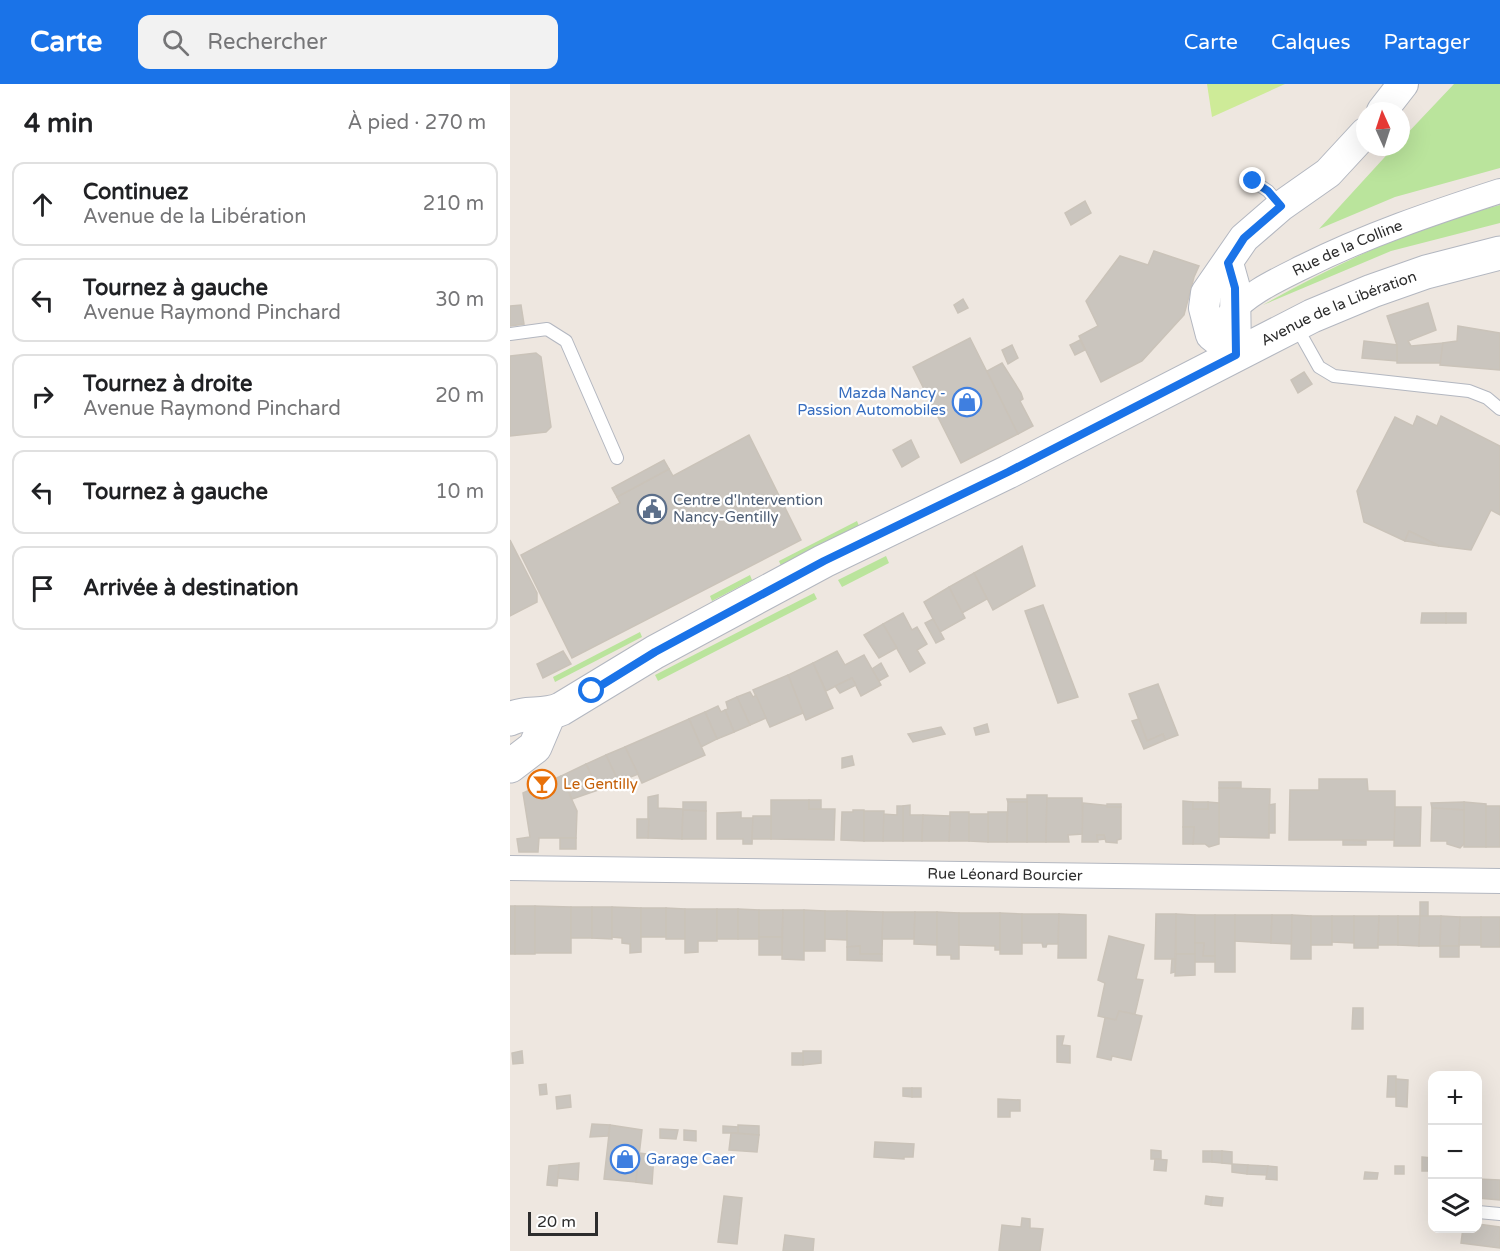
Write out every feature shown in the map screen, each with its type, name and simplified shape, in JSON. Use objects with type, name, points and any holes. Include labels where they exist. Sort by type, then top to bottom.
[{"type":"main road","name":"Avenue de la Libération","points":[[510,719],[515,716],[549,714],[655,652],[824,561],[1008,472],[1295,324],[1372,291],[1426,272],[1500,253]]},
{"type":"main road","points":[[510,766],[535,747],[549,714]]},
{"type":"street","points":[[1389,102],[1403,84]]},
{"type":"street","points":[[1236,355],[1211,335],[1204,308],[1206,292],[1244,238],[1281,206],[1328,173],[1356,143]]},
{"type":"street","name":"Rue de la Colline","points":[[1211,335],[1236,308],[1259,289],[1367,237],[1422,215],[1500,191]]},
{"type":"street","points":[[1228,263],[1235,288],[1236,355]]},
{"type":"street","name":"Rue Léonard Bourcier","points":[[510,868],[1500,881]]},
{"type":"lane","points":[[1253,181],[1268,191],[1281,206]]},
{"type":"lane","points":[[1295,324],[1319,367],[1334,376],[1469,391],[1487,398],[1500,409]]},
{"type":"lane","points":[[510,334],[547,329],[566,341],[617,458]]},
{"type":"lane","points":[[1482,1212],[1500,1214]]},
{"type":"green space","points":[[1207,84],[1285,84],[1212,117]]},
{"type":"green space","points":[[1454,84],[1500,84],[1500,168],[1395,197],[1319,229],[1386,156],[1410,156],[1410,130]]},
{"type":"green space","points":[[1500,205],[1500,223],[1391,251],[1263,305],[1320,274],[1378,247],[1438,224]]},
{"type":"green space","points":[[857,521],[859,526],[781,566],[779,561]]},
{"type":"green space","points":[[886,556],[889,563],[842,587],[838,580]]},
{"type":"green space","points":[[750,575],[752,580],[712,601],[710,596]]},
{"type":"green space","points":[[814,593],[817,599],[658,681],[655,675]]},
{"type":"green space","points":[[640,632],[642,637],[555,682],[553,677]]},
{"type":"building","points":[[1085,201],[1091,213],[1071,225],[1065,213]]},
{"type":"building","points":[[1154,251],[1199,266],[1184,315],[1142,361],[1101,382],[1079,336],[1098,326],[1086,301],[1120,256],[1148,265]]},
{"type":"building","points":[[963,299],[968,308],[958,313],[954,305]]},
{"type":"building","points":[[1428,303],[1436,330],[1408,341],[1411,346],[1443,343],[1441,363],[1397,363],[1397,345],[1387,316]]},
{"type":"building","points":[[521,305],[524,324],[510,326],[510,306]]},
{"type":"building","points":[[1458,326],[1500,333],[1500,370],[1440,365],[1443,343],[1457,341]]},
{"type":"building","name":"Mazda Nancy - Passion Automobiles","points":[[970,338],[1018,434],[961,463],[913,367]]},
{"type":"building","points":[[1080,340],[1085,350],[1075,355],[1070,345]]},
{"type":"building","points":[[1364,341],[1397,345],[1397,361],[1362,358]]},
{"type":"building","points":[[1012,345],[1018,358],[1008,364],[1002,350]]},
{"type":"building","points":[[536,353],[541,357],[551,427],[546,432],[510,436],[510,356]]},
{"type":"building","points":[[1002,363],[1021,393],[1023,399],[1020,401],[1033,426],[1018,434],[987,371]]},
{"type":"building","points":[[1304,372],[1312,384],[1298,393],[1291,380]]},
{"type":"building","points":[[1417,416],[1437,426],[1441,416],[1500,446],[1500,515],[1491,510],[1471,550],[1439,546],[1409,531],[1405,541],[1364,522],[1357,491],[1395,417],[1413,426]]},
{"type":"building","points":[[749,435],[801,540],[572,658],[521,555],[620,503],[617,497],[669,469],[673,476]]},
{"type":"building","points":[[911,440],[919,457],[902,467],[893,450]]},
{"type":"building","points":[[664,460],[669,469],[617,497],[612,488]]},
{"type":"building","points":[[1409,531],[1439,546],[1405,541]]},
{"type":"building","points":[[510,540],[537,593],[537,602],[510,616]]},
{"type":"building","points":[[1022,546],[1035,586],[993,610],[974,573]]},
{"type":"building","points":[[974,573],[987,599],[962,613],[949,587]]},
{"type":"building","points":[[949,587],[965,618],[940,632],[924,602]]},
{"type":"building","points":[[1043,605],[1078,697],[1058,703],[1025,611]]},
{"type":"building","points":[[903,613],[912,630],[917,627],[927,644],[917,650],[925,663],[910,672],[883,624]]},
{"type":"building","points":[[1422,613],[1446,613],[1446,623],[1421,623]]},
{"type":"building","points":[[1446,613],[1466,613],[1466,623],[1446,623]]},
{"type":"building","points":[[933,619],[944,639],[936,643],[925,623]]},
{"type":"building","points":[[883,624],[897,648],[879,658],[864,635]]},
{"type":"building","points":[[563,651],[571,664],[543,678],[537,664]]},
{"type":"building","points":[[837,651],[845,665],[864,655],[881,685],[861,696],[852,678],[826,691],[813,663]]},
{"type":"building","points":[[813,663],[833,708],[806,720],[788,675]]},
{"type":"building","points":[[881,663],[888,676],[879,681],[872,669]]},
{"type":"building","points":[[788,675],[803,713],[770,727],[753,690]]},
{"type":"building","points":[[852,678],[856,685],[840,693],[835,686]]},
{"type":"building","points":[[1158,684],[1178,735],[1165,740],[1163,734],[1147,741],[1129,694]]},
{"type":"building","points":[[750,692],[753,697],[756,695],[766,718],[750,725],[737,697]]},
{"type":"building","points":[[737,697],[750,725],[734,732],[725,710],[728,709],[726,702]]},
{"type":"building","points":[[718,706],[721,712],[725,710],[734,732],[717,739],[705,712]]},
{"type":"building","points":[[705,712],[717,739],[701,747],[689,719]]},
{"type":"building","points":[[689,719],[705,755],[642,783],[625,747]]},
{"type":"building","points":[[1139,719],[1147,741],[1163,734],[1165,740],[1144,749],[1132,721]]},
{"type":"building","points":[[987,724],[989,732],[976,735],[974,728]]},
{"type":"building","points":[[941,727],[945,734],[913,742],[908,734]]},
{"type":"building","points":[[625,747],[638,774],[623,780],[625,786],[621,788],[606,755]]},
{"type":"building","points":[[606,755],[618,781],[598,790],[586,764]]},
{"type":"building","points":[[852,756],[854,765],[842,768],[842,758]]},
{"type":"building","points":[[586,764],[598,790],[572,799],[561,776]]},
{"type":"building","points":[[561,776],[577,811],[576,838],[539,838],[538,852],[519,852],[517,839],[530,837],[523,793]]},
{"type":"building","points":[[1319,779],[1367,779],[1368,791],[1395,791],[1395,840],[1289,840],[1290,790],[1319,790]]},
{"type":"building","points":[[1219,782],[1241,782],[1241,788],[1219,788]]},
{"type":"building","points":[[1219,788],[1270,789],[1269,838],[1219,837]]},
{"type":"building","points":[[658,795],[658,808],[683,809],[682,839],[648,838],[648,797]]},
{"type":"building","points":[[1027,795],[1047,795],[1046,842],[1027,842]]},
{"type":"building","points":[[1047,798],[1082,798],[1083,834],[1068,835],[1069,842],[1046,842]]},
{"type":"building","points":[[1007,799],[1027,799],[1027,802],[1008,802]]},
{"type":"building","points":[[771,800],[809,800],[809,809],[835,809],[834,840],[771,839]]},
{"type":"building","points":[[809,800],[821,800],[821,809],[809,809]]},
{"type":"building","points":[[1183,801],[1193,802],[1193,809],[1208,809],[1208,802],[1219,803],[1219,844],[1209,847],[1205,844],[1193,844],[1194,827],[1183,827]]},
{"type":"building","points":[[683,802],[706,802],[706,811],[683,810]]},
{"type":"building","points":[[1008,802],[1027,802],[1027,842],[1007,842]]},
{"type":"building","points":[[1193,802],[1208,802],[1208,809],[1193,809]]},
{"type":"building","points":[[1464,802],[1486,804],[1486,847],[1464,847]]},
{"type":"building","points":[[1464,802],[1464,810],[1432,808],[1431,803]]},
{"type":"building","points":[[1083,803],[1121,807],[1121,839],[1117,840],[1117,843],[1106,842],[1104,835],[1097,835],[1098,842],[1082,842]]},
{"type":"building","points":[[1107,804],[1121,804],[1121,807],[1107,807]]},
{"type":"building","points":[[1275,804],[1275,833],[1269,833],[1269,805]]},
{"type":"building","points":[[910,805],[910,815],[923,815],[922,841],[903,841],[903,806]]},
{"type":"building","points":[[897,806],[903,806],[903,841],[883,841],[883,814],[897,815]]},
{"type":"building","points":[[1486,806],[1500,806],[1500,847],[1486,847]]},
{"type":"building","points":[[1395,807],[1421,807],[1420,846],[1394,846]]},
{"type":"building","points":[[1432,808],[1464,810],[1464,844],[1460,848],[1447,844],[1447,841],[1431,841]]},
{"type":"building","points":[[683,810],[706,811],[706,839],[682,839]]},
{"type":"building","points":[[853,810],[864,810],[864,841],[841,840],[842,812],[853,812]]},
{"type":"building","points":[[864,811],[884,811],[883,841],[864,841]]},
{"type":"building","points":[[741,812],[741,818],[753,818],[752,844],[743,844],[743,839],[717,839],[717,813]]},
{"type":"building","points":[[950,812],[969,812],[969,841],[949,841]]},
{"type":"building","points":[[988,812],[1007,812],[1007,842],[988,842]]},
{"type":"building","points":[[969,814],[988,814],[988,842],[969,841]]},
{"type":"building","points":[[923,815],[950,816],[949,841],[922,841]]},
{"type":"building","points":[[753,816],[771,816],[771,839],[752,839]]},
{"type":"building","points":[[637,819],[649,819],[648,838],[637,838]]},
{"type":"building","points":[[1183,827],[1194,827],[1193,844],[1183,844]]},
{"type":"building","points":[[1097,835],[1104,835],[1105,839],[1097,840]]},
{"type":"building","points":[[560,838],[576,838],[576,849],[560,849]]},
{"type":"building","points":[[1343,840],[1366,841],[1366,845],[1343,845]]},
{"type":"building","points":[[1420,902],[1428,902],[1428,917],[1420,916]]},
{"type":"building","points":[[510,906],[515,906],[515,954],[510,954]]},
{"type":"building","points":[[515,906],[535,906],[535,954],[515,954]]},
{"type":"building","points":[[535,906],[571,907],[571,953],[535,953]]},
{"type":"building","points":[[571,907],[592,907],[592,938],[571,938]]},
{"type":"building","points":[[592,907],[612,907],[612,939],[592,938]]},
{"type":"building","points":[[612,907],[641,908],[641,952],[630,953],[630,944],[622,943],[622,938],[612,937]]},
{"type":"building","points":[[641,908],[666,908],[666,937],[641,937]]},
{"type":"building","points":[[666,908],[685,909],[685,939],[666,939]]},
{"type":"building","points":[[685,909],[717,909],[717,941],[698,941],[698,952],[685,953]]},
{"type":"building","points":[[717,909],[738,909],[738,939],[717,939]]},
{"type":"building","points":[[738,909],[759,910],[759,939],[738,939]]},
{"type":"building","points":[[759,910],[783,910],[782,937],[759,937]]},
{"type":"building","points":[[783,910],[804,910],[804,960],[782,959]]},
{"type":"building","points":[[804,910],[825,911],[825,951],[804,951]]},
{"type":"building","points":[[825,911],[847,911],[847,940],[825,939]]},
{"type":"building","points":[[847,911],[883,912],[882,954],[860,954],[860,946],[847,947]]},
{"type":"building","points":[[883,912],[915,912],[914,939],[882,939]]},
{"type":"building","points":[[915,912],[937,912],[937,945],[914,944]]},
{"type":"building","points":[[937,912],[959,913],[959,959],[951,959],[951,955],[937,955]]},
{"type":"building","points":[[959,913],[1000,913],[1000,950],[995,950],[995,946],[959,945]]},
{"type":"building","points":[[1000,913],[1022,914],[1022,954],[1000,954]]},
{"type":"building","points":[[1022,914],[1059,914],[1058,944],[1047,944],[1043,947],[1042,943],[1022,943]]},
{"type":"building","points":[[1059,914],[1086,915],[1086,958],[1058,958]]},
{"type":"building","points":[[1156,914],[1176,914],[1175,959],[1155,959]]},
{"type":"building","points":[[1176,914],[1195,915],[1195,954],[1176,954]]},
{"type":"building","points":[[1195,915],[1215,915],[1215,956],[1203,956],[1204,943],[1195,943]]},
{"type":"building","points":[[1215,915],[1235,915],[1235,972],[1215,972]]},
{"type":"building","points":[[1235,915],[1272,915],[1271,943],[1235,941]]},
{"type":"building","points":[[1272,915],[1292,915],[1292,944],[1271,943]]},
{"type":"building","points":[[1292,915],[1311,916],[1311,959],[1291,959]]},
{"type":"building","points":[[1311,916],[1332,916],[1332,945],[1311,945]]},
{"type":"building","points":[[1332,916],[1354,916],[1354,943],[1332,942]]},
{"type":"building","points":[[1354,916],[1379,916],[1378,948],[1354,948]]},
{"type":"building","points":[[1379,916],[1398,916],[1398,945],[1378,945]]},
{"type":"building","points":[[1398,916],[1420,916],[1419,946],[1398,945]]},
{"type":"building","points":[[1420,916],[1441,916],[1440,946],[1419,946]]},
{"type":"building","points":[[1441,916],[1460,917],[1459,946],[1440,946]]},
{"type":"building","points":[[1460,917],[1481,917],[1481,945],[1459,945]]},
{"type":"building","points":[[1481,917],[1500,917],[1500,947],[1481,947]]},
{"type":"building","points":[[1109,936],[1144,945],[1136,979],[1143,980],[1135,1014],[1119,1011],[1116,1020],[1098,1016],[1105,983],[1098,980]]},
{"type":"building","points":[[759,937],[782,937],[782,955],[759,955]]},
{"type":"building","points":[[1195,943],[1204,943],[1203,956],[1215,956],[1215,962],[1195,962]]},
{"type":"building","points":[[860,946],[860,954],[882,954],[882,961],[847,960],[847,947]]},
{"type":"building","points":[[1440,946],[1459,946],[1459,957],[1440,957]]},
{"type":"building","points":[[1176,954],[1195,954],[1195,975],[1175,976]]},
{"type":"building","points":[[1172,959],[1175,959],[1175,972],[1171,973]]},
{"type":"building","points":[[1353,1008],[1363,1008],[1363,1029],[1352,1029]]},
{"type":"building","points":[[1119,1011],[1142,1016],[1131,1060],[1112,1056],[1111,1060],[1097,1057],[1105,1018],[1116,1020]]},
{"type":"building","points":[[1057,1036],[1064,1036],[1062,1045],[1070,1046],[1070,1063],[1057,1062]]},
{"type":"building","points":[[522,1051],[523,1063],[513,1064],[512,1053]]},
{"type":"building","points":[[803,1051],[821,1051],[821,1063],[803,1065]]},
{"type":"building","points":[[792,1053],[803,1053],[803,1065],[792,1065]]},
{"type":"building","points":[[1388,1076],[1396,1076],[1396,1097],[1387,1097]]},
{"type":"building","points":[[1396,1079],[1408,1080],[1407,1107],[1396,1106]]},
{"type":"building","points":[[546,1084],[547,1094],[540,1095],[539,1085]]},
{"type":"building","points":[[903,1088],[912,1088],[912,1097],[903,1096]]},
{"type":"building","points":[[912,1088],[921,1088],[921,1097],[912,1097]]},
{"type":"building","points":[[570,1095],[571,1107],[557,1109],[556,1097]]},
{"type":"building","points":[[998,1099],[1020,1100],[1020,1111],[1010,1111],[1010,1117],[998,1117]]},
{"type":"building","points":[[592,1124],[610,1125],[608,1136],[590,1137]]},
{"type":"building","points":[[610,1125],[642,1130],[636,1182],[604,1179]]},
{"type":"building","points":[[738,1125],[759,1126],[759,1135],[738,1133]]},
{"type":"building","points":[[723,1126],[738,1127],[738,1133],[723,1133]]},
{"type":"building","points":[[660,1129],[678,1130],[676,1139],[660,1138]]},
{"type":"building","points":[[684,1130],[696,1131],[696,1141],[684,1140]]},
{"type":"building","points":[[731,1133],[759,1135],[757,1152],[729,1150]]},
{"type":"building","points":[[875,1142],[914,1144],[913,1157],[904,1157],[904,1159],[874,1157]]},
{"type":"building","points":[[1151,1150],[1161,1151],[1161,1159],[1151,1159]]},
{"type":"building","points":[[1203,1151],[1212,1151],[1212,1162],[1203,1162]]},
{"type":"building","points":[[1212,1151],[1222,1151],[1222,1163],[1212,1162]]},
{"type":"building","points":[[1222,1151],[1232,1152],[1232,1164],[1222,1163]]},
{"type":"building","points":[[639,1153],[654,1155],[652,1184],[636,1182]]},
{"type":"building","points":[[1422,1157],[1428,1158],[1428,1171],[1422,1171]]},
{"type":"building","points":[[1155,1159],[1167,1160],[1166,1171],[1154,1170]]},
{"type":"building","points":[[579,1163],[578,1180],[558,1178],[559,1165]]},
{"type":"building","points":[[1232,1164],[1248,1165],[1247,1174],[1232,1172]]},
{"type":"building","points":[[559,1165],[557,1186],[547,1185],[549,1166]]},
{"type":"building","points":[[1248,1165],[1268,1166],[1267,1175],[1247,1174]]},
{"type":"building","points":[[1268,1166],[1277,1167],[1277,1180],[1266,1179]]},
{"type":"building","points":[[1395,1166],[1404,1166],[1404,1174],[1395,1174]]},
{"type":"building","points":[[1365,1172],[1378,1173],[1377,1179],[1364,1179]]},
{"type":"building","points":[[1482,1179],[1500,1180],[1500,1200],[1482,1198]]},
{"type":"building","points":[[724,1196],[742,1198],[737,1244],[718,1242]]},
{"type":"building","points":[[1206,1196],[1212,1197],[1211,1205],[1205,1204]]},
{"type":"building","points":[[1212,1197],[1223,1198],[1222,1206],[1211,1205]]},
{"type":"building","points":[[1022,1218],[1030,1219],[1030,1228],[1043,1229],[1040,1251],[999,1251],[1002,1225],[1021,1227]]},
{"type":"building","points":[[1482,1225],[1500,1227],[1500,1248],[1461,1243],[1462,1233],[1482,1233]]},
{"type":"building","points":[[785,1235],[814,1239],[813,1251],[783,1251]]},
{"type":"place","name":"Mazda Nancy - Passion Automobiles","points":[[967,402]]},
{"type":"place","name":"Centre d'Intervention Nancy-Gentilly","points":[[652,509]]},
{"type":"place","name":"Le Gentilly","points":[[542,784]]},
{"type":"place","name":"Garage Caer","points":[[625,1159]]},
{"type":"route","points":[[592,691],[655,652],[824,561],[1008,472],[1236,355],[1235,288],[1228,263],[1244,238],[1281,206],[1268,191],[1253,181]]}]
